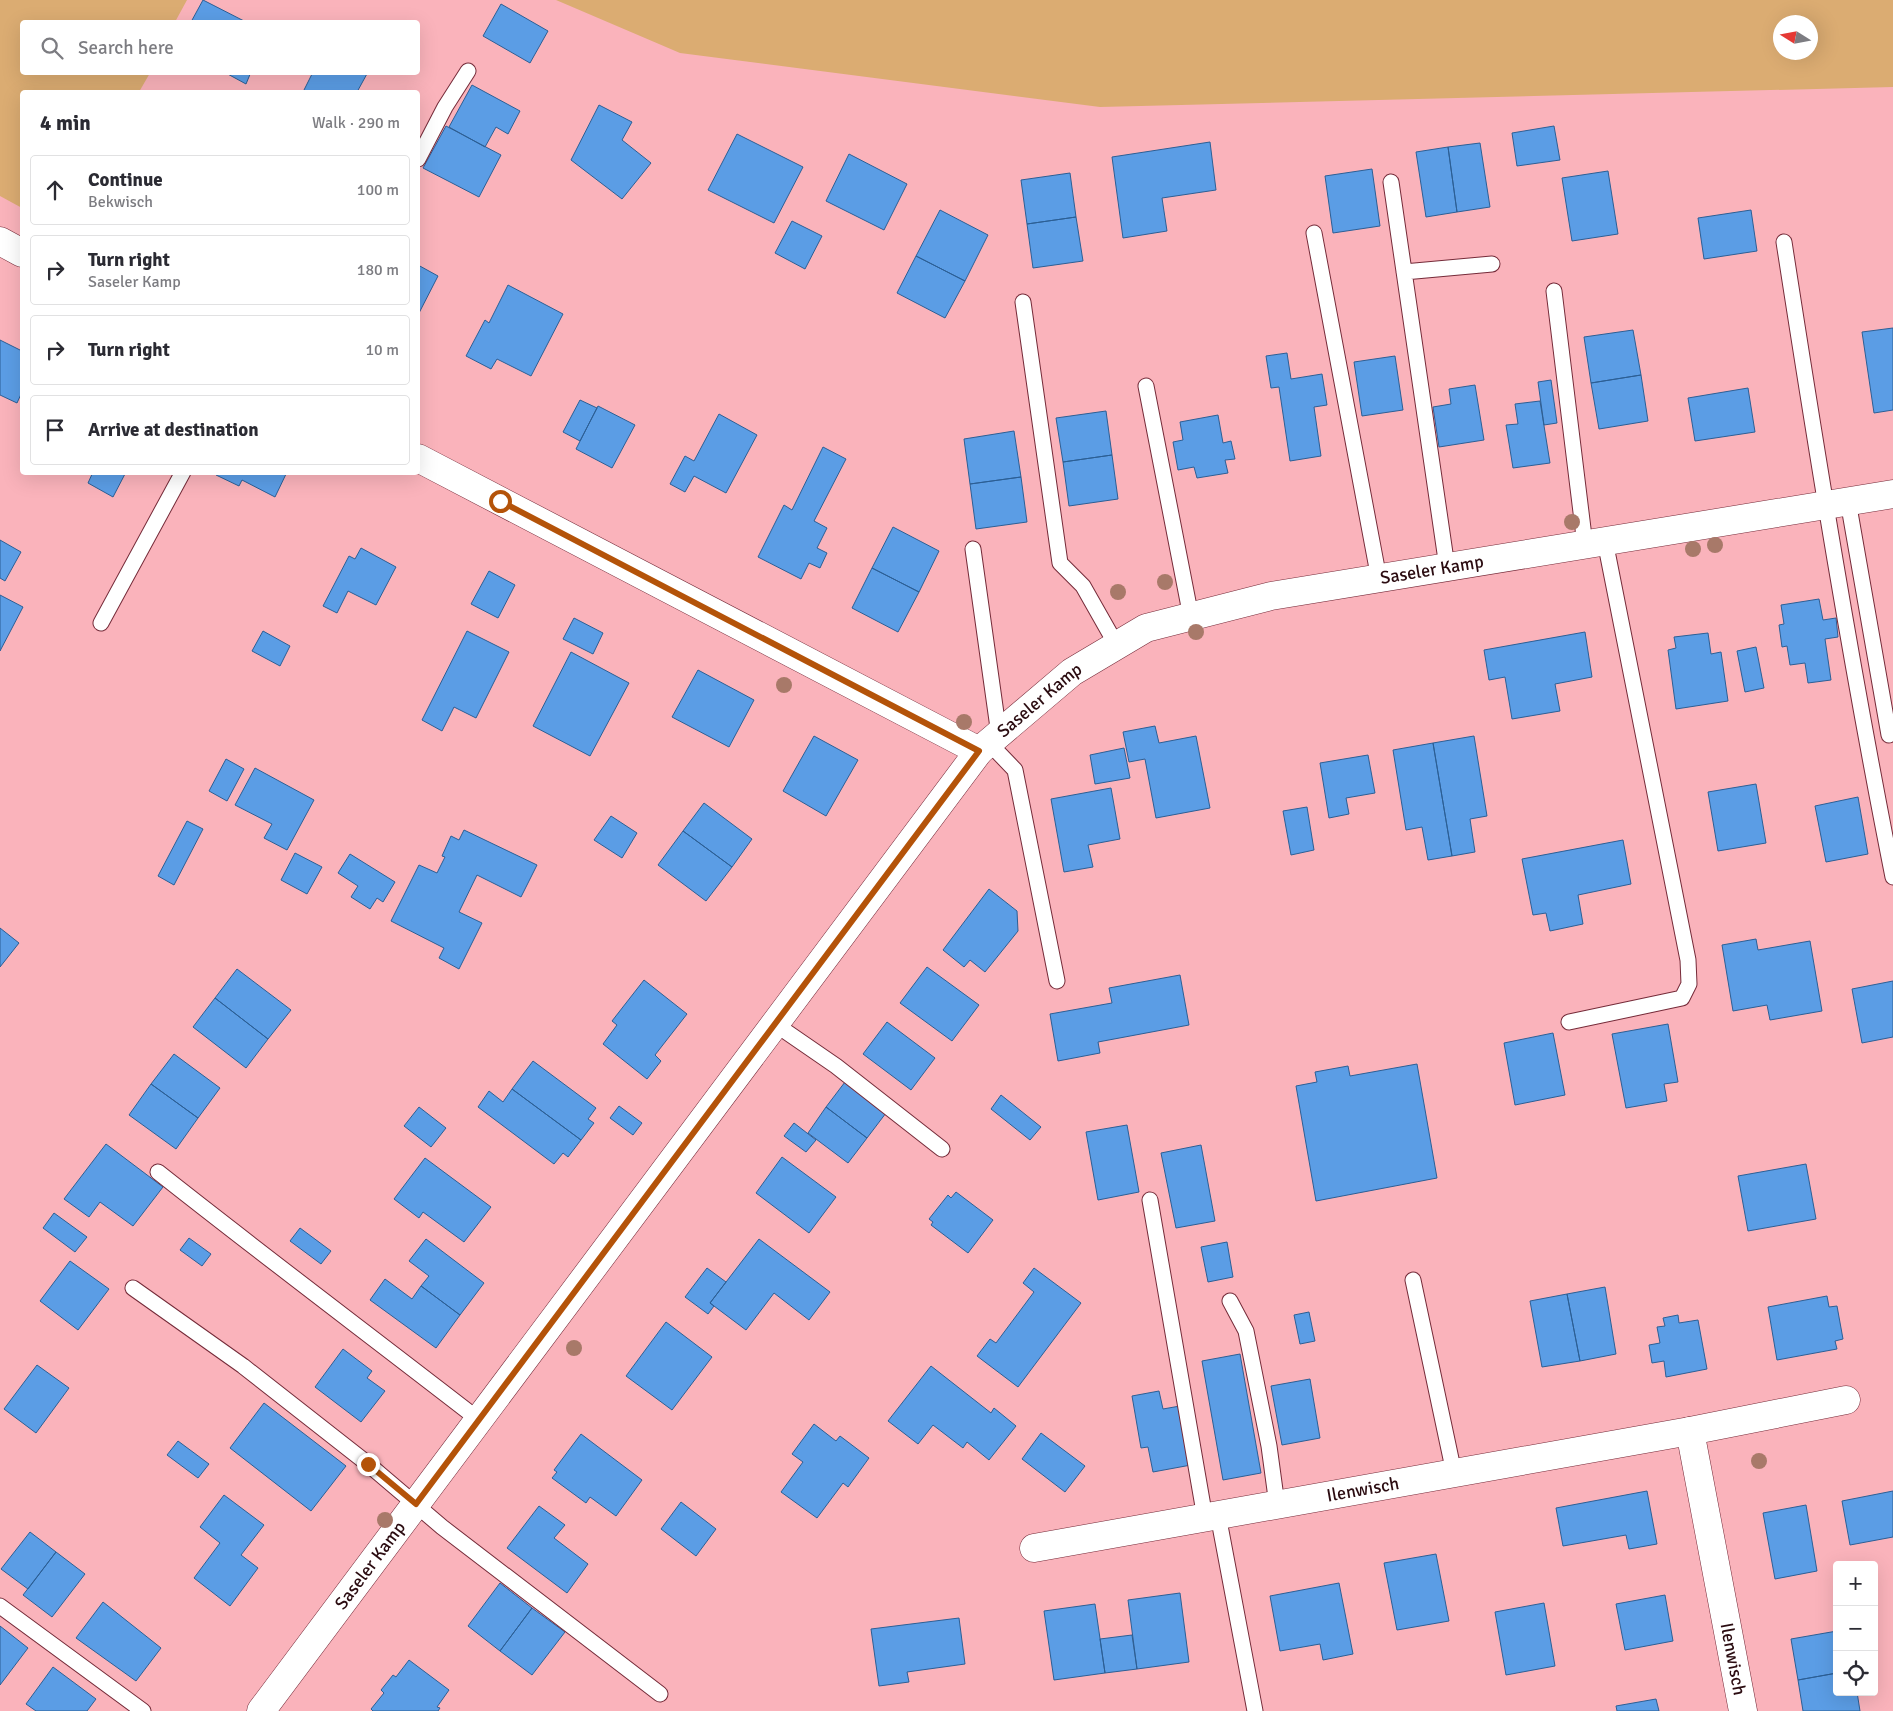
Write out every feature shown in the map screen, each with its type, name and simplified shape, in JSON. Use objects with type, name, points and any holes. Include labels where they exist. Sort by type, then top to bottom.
[{"type":"street","points":[[0,241],[20,252]]},
{"type":"street","points":[[420,459],[989,743]]},
{"type":"street","name":"Saseler Kamp","points":[[261,1711],[775,1024],[989,743],[1072,672],[1146,628],[1271,596],[1893,494]]},
{"type":"street","name":"Ilenwisch","points":[[1034,1548],[1690,1431],[1846,1400]]},
{"type":"street","name":"Ilenwisch","points":[[1690,1431],[1743,1711]]},
{"type":"lane","points":[[420,156],[445,107],[468,71]]},
{"type":"lane","points":[[1391,182],[1447,567]]},
{"type":"lane","points":[[1314,233],[1379,578]]},
{"type":"lane","points":[[1784,242],[1836,503],[1889,735]]},
{"type":"lane","points":[[1404,272],[1492,264]]},
{"type":"lane","points":[[1554,290],[1595,543],[1688,960],[1689,984],[1682,998],[1569,1022]]},
{"type":"lane","points":[[1023,302],[1060,563],[1083,586],[1117,646]]},
{"type":"lane","points":[[1146,386],[1191,617]]},
{"type":"lane","points":[[101,623],[181,475]]},
{"type":"lane","points":[[1836,503],[1869,758],[1893,877]]},
{"type":"lane","points":[[972,549],[989,743],[1015,770],[1056,981]]},
{"type":"lane","points":[[775,1024],[836,1066],[942,1149]]},
{"type":"lane","points":[[158,1172],[282,1270],[479,1420]]},
{"type":"lane","points":[[1150,1200],[1212,1516],[1255,1711]]},
{"type":"lane","points":[[1413,1280],[1454,1473]]},
{"type":"lane","points":[[133,1288],[243,1366],[416,1504],[442,1527],[660,1694]]},
{"type":"lane","points":[[1230,1301],[1246,1330],[1269,1446],[1277,1505]]},
{"type":"lane","points":[[0,1606],[143,1711]]},
{"type":"shaded area","points":[[0,0],[187,0],[176,20],[20,20],[20,75],[149,75],[140,90],[20,90],[20,207],[0,196]]},
{"type":"shaded area","points":[[556,0],[1893,0],[1893,87],[1100,107],[680,53]]},
{"type":"building","points":[[203,0],[242,20],[192,20]]},
{"type":"building","points":[[501,4],[548,31],[530,63],[483,36]]},
{"type":"building","points":[[230,75],[250,75],[246,84]]},
{"type":"building","points":[[312,75],[366,75],[358,90],[304,90]]},
{"type":"building","points":[[472,85],[520,111],[508,134],[496,127],[485,147],[449,127]]},
{"type":"building","points":[[599,105],[632,122],[622,140],[651,163],[622,199],[571,160]]},
{"type":"building","points":[[446,126],[501,155],[479,197],[423,168]]},
{"type":"building","points":[[1554,126],[1560,160],[1517,166],[1512,133]]},
{"type":"building","points":[[737,134],[803,167],[774,223],[708,190]]},
{"type":"building","points":[[1210,142],[1216,190],[1162,198],[1167,231],[1123,238],[1112,157]]},
{"type":"building","points":[[1480,143],[1490,207],[1457,212],[1448,147]]},
{"type":"building","points":[[1448,147],[1457,212],[1426,217],[1416,152]]},
{"type":"building","points":[[849,154],[907,184],[884,230],[826,201]]},
{"type":"building","points":[[1372,169],[1380,226],[1333,233],[1325,176]]},
{"type":"building","points":[[1608,171],[1618,234],[1572,241],[1562,178]]},
{"type":"building","points":[[1070,173],[1076,217],[1027,224],[1021,180]]},
{"type":"building","points":[[940,210],[988,235],[965,281],[916,256]]},
{"type":"building","points":[[1751,210],[1757,251],[1704,259],[1698,218]]},
{"type":"building","points":[[1076,217],[1083,261],[1033,268],[1027,224]]},
{"type":"building","points":[[792,221],[822,236],[805,269],[775,253]]},
{"type":"building","points":[[916,256],[965,281],[945,318],[897,293]]},
{"type":"building","points":[[420,266],[438,276],[420,311]]},
{"type":"building","points":[[508,285],[563,314],[531,376],[497,359],[491,369],[466,356],[485,320],[489,323]]},
{"type":"building","points":[[1893,328],[1893,410],[1874,413],[1862,332]]},
{"type":"building","points":[[1633,330],[1641,375],[1591,383],[1584,337]]},
{"type":"building","points":[[0,340],[20,350],[20,396],[17,403],[0,395]]},
{"type":"building","points":[[1287,353],[1291,379],[1322,374],[1327,405],[1314,407],[1321,456],[1290,461],[1279,387],[1271,388],[1266,356]]},
{"type":"building","points":[[1395,356],[1403,410],[1362,416],[1354,362]]},
{"type":"building","points":[[1641,375],[1648,421],[1599,429],[1591,383]]},
{"type":"building","points":[[1551,380],[1557,423],[1544,425],[1538,382]]},
{"type":"building","points":[[1475,385],[1484,440],[1439,447],[1433,407],[1451,404],[1449,389]]},
{"type":"building","points":[[1748,388],[1755,432],[1695,441],[1688,398]]},
{"type":"building","points":[[580,400],[597,408],[580,441],[563,432]]},
{"type":"building","points":[[1540,401],[1550,463],[1513,468],[1506,425],[1518,424],[1515,404]]},
{"type":"building","points":[[598,406],[635,425],[612,468],[576,449]]},
{"type":"building","points":[[1106,411],[1112,455],[1063,462],[1056,418]]},
{"type":"building","points":[[719,414],[757,435],[726,493],[694,476],[685,492],[670,484],[685,456],[694,461]]},
{"type":"building","points":[[1218,415],[1223,443],[1231,441],[1235,459],[1225,460],[1228,473],[1197,478],[1194,467],[1178,470],[1173,442],[1183,440],[1180,422]]},
{"type":"building","points":[[1014,431],[1021,477],[970,484],[964,439]]},
{"type":"building","points":[[823,447],[846,459],[814,521],[827,528],[817,548],[827,553],[820,568],[809,563],[801,579],[758,557],[784,505],[792,510]]},
{"type":"building","points":[[1112,455],[1118,499],[1069,506],[1063,462]]},
{"type":"building","points":[[92,475],[124,475],[113,497],[88,483]]},
{"type":"building","points":[[216,475],[286,475],[275,497],[242,480],[239,486]]},
{"type":"building","points":[[1021,477],[1027,522],[976,529],[970,484]]},
{"type":"building","points":[[893,527],[939,551],[919,592],[872,568]]},
{"type":"building","points":[[0,540],[21,552],[5,581],[0,578]]},
{"type":"building","points":[[361,548],[396,567],[376,605],[348,591],[337,613],[323,606],[349,556],[355,559]]},
{"type":"building","points":[[872,568],[919,592],[898,632],[852,608]]},
{"type":"building","points":[[489,571],[515,585],[498,618],[471,604]]},
{"type":"building","points":[[0,595],[23,607],[0,651]]},
{"type":"building","points":[[1819,599],[1823,620],[1836,618],[1838,637],[1825,639],[1831,680],[1808,683],[1805,663],[1790,665],[1787,646],[1782,647],[1779,625],[1784,624],[1781,605]]},
{"type":"building","points":[[574,618],[603,633],[593,654],[563,639]]},
{"type":"building","points":[[263,631],[290,646],[280,666],[252,651]]},
{"type":"building","points":[[467,631],[509,652],[476,718],[454,707],[442,731],[422,720]]},
{"type":"building","points":[[1585,632],[1592,677],[1555,684],[1560,711],[1512,719],[1505,677],[1489,680],[1484,650]]},
{"type":"building","points":[[1708,633],[1711,654],[1721,652],[1728,701],[1676,709],[1668,650],[1676,648],[1674,637]]},
{"type":"building","points":[[1756,647],[1764,688],[1745,692],[1737,651]]},
{"type":"building","points":[[571,652],[629,683],[590,756],[533,726]]},
{"type":"building","points":[[698,670],[754,700],[729,747],[672,717]]},
{"type":"building","points":[[1155,726],[1159,743],[1196,736],[1210,808],[1156,818],[1145,759],[1129,762],[1123,732]]},
{"type":"building","points":[[814,736],[858,760],[826,816],[783,791]]},
{"type":"building","points":[[1474,736],[1487,816],[1470,819],[1475,852],[1452,856],[1433,743]]},
{"type":"building","points":[[1433,743],[1452,856],[1428,860],[1422,827],[1406,830],[1393,750]]},
{"type":"building","points":[[1124,748],[1130,778],[1095,784],[1090,755]]},
{"type":"building","points":[[1368,755],[1375,793],[1346,798],[1349,814],[1329,818],[1320,763]]},
{"type":"building","points":[[226,759],[244,769],[227,801],[209,791]]},
{"type":"building","points":[[255,768],[314,800],[287,850],[264,838],[272,824],[235,805]]},
{"type":"building","points":[[1756,784],[1766,843],[1718,851],[1708,792]]},
{"type":"building","points":[[1111,788],[1120,839],[1088,845],[1093,867],[1064,872],[1051,799]]},
{"type":"building","points":[[1858,797],[1868,854],[1826,862],[1815,806]]},
{"type":"building","points":[[704,803],[752,839],[732,867],[683,831]]},
{"type":"building","points":[[1307,807],[1314,850],[1291,855],[1283,811]]},
{"type":"building","points":[[611,816],[637,833],[622,858],[594,840]]},
{"type":"building","points":[[187,821],[203,829],[174,885],[158,876]]},
{"type":"building","points":[[464,830],[537,865],[521,897],[477,875],[459,912],[482,923],[459,969],[439,958],[444,948],[391,921],[419,865],[437,873],[445,857],[442,856],[451,836],[459,840]]},
{"type":"building","points":[[683,831],[732,867],[706,901],[658,865]]},
{"type":"building","points":[[1623,840],[1631,884],[1578,895],[1583,924],[1550,931],[1546,913],[1533,915],[1522,859]]},
{"type":"building","points":[[295,853],[322,867],[307,894],[281,880]]},
{"type":"building","points":[[350,854],[395,882],[383,902],[377,898],[370,909],[351,897],[358,886],[338,873]]},
{"type":"building","points":[[989,889],[1017,911],[1018,931],[985,972],[970,960],[964,967],[943,950]]},
{"type":"building","points":[[0,928],[19,943],[0,967]]},
{"type":"building","points":[[1756,939],[1758,950],[1810,941],[1822,1011],[1770,1020],[1767,1005],[1733,1011],[1722,945]]},
{"type":"building","points":[[927,967],[979,1005],[952,1041],[900,1003]]},
{"type":"building","points":[[237,969],[291,1010],[268,1039],[215,998]]},
{"type":"building","points":[[1180,975],[1189,1025],[1098,1042],[1100,1053],[1058,1061],[1050,1014],[1112,1003],[1109,988]]},
{"type":"building","points":[[644,980],[687,1014],[655,1055],[661,1061],[647,1079],[603,1044],[617,1025],[612,1021]]},
{"type":"building","points":[[1893,981],[1893,1037],[1862,1043],[1852,989]]},
{"type":"building","points":[[215,998],[268,1039],[246,1068],[193,1027]]},
{"type":"building","points":[[887,1022],[935,1058],[911,1090],[863,1054]]},
{"type":"building","points":[[1668,1024],[1678,1082],[1664,1084],[1667,1101],[1626,1108],[1612,1034]]},
{"type":"building","points":[[1553,1033],[1565,1095],[1515,1105],[1504,1043]]},
{"type":"building","points":[[174,1054],[220,1088],[198,1118],[151,1084]]},
{"type":"building","points":[[533,1061],[596,1108],[588,1119],[594,1123],[581,1140],[512,1089]]},
{"type":"building","points":[[1417,1064],[1437,1178],[1316,1201],[1296,1086],[1317,1082],[1315,1072],[1348,1066],[1350,1076]]},
{"type":"building","points":[[845,1082],[886,1113],[867,1138],[826,1107]]},
{"type":"building","points":[[151,1084],[198,1118],[176,1149],[129,1115]]},
{"type":"building","points":[[512,1089],[581,1140],[568,1157],[563,1153],[554,1164],[478,1107],[489,1091],[503,1102]]},
{"type":"building","points":[[1001,1095],[1041,1127],[1030,1140],[991,1109]]},
{"type":"building","points":[[619,1106],[642,1123],[633,1135],[610,1118]]},
{"type":"building","points":[[419,1107],[446,1128],[431,1147],[404,1126]]},
{"type":"building","points":[[826,1107],[867,1138],[848,1163],[808,1133]]},
{"type":"building","points":[[794,1123],[816,1140],[806,1152],[784,1136]]},
{"type":"building","points":[[1127,1125],[1139,1192],[1098,1200],[1086,1132]]},
{"type":"building","points":[[106,1144],[163,1187],[133,1226],[100,1202],[89,1217],[64,1199]]},
{"type":"building","points":[[1201,1145],[1215,1221],[1176,1228],[1161,1153]]},
{"type":"building","points":[[782,1157],[836,1197],[809,1233],[756,1193]]},
{"type":"building","points":[[425,1158],[491,1207],[464,1242],[423,1212],[419,1218],[394,1199]]},
{"type":"building","points":[[1806,1164],[1816,1219],[1748,1231],[1738,1176]]},
{"type":"building","points":[[956,1192],[993,1220],[968,1253],[931,1225],[933,1222],[929,1219],[948,1195],[951,1198]]},
{"type":"building","points":[[54,1213],[87,1237],[75,1252],[43,1228]]},
{"type":"building","points":[[300,1228],[331,1251],[321,1264],[290,1241]]},
{"type":"building","points":[[189,1238],[211,1254],[202,1266],[180,1250]]},
{"type":"building","points":[[426,1239],[484,1283],[460,1315],[421,1286],[429,1276],[409,1261]]},
{"type":"building","points":[[759,1239],[830,1292],[809,1320],[774,1293],[746,1330],[710,1303]]},
{"type":"building","points":[[1227,1242],[1233,1277],[1208,1282],[1201,1247]]},
{"type":"building","points":[[70,1261],[109,1289],[78,1330],[40,1301]]},
{"type":"building","points":[[707,1268],[726,1282],[710,1303],[714,1306],[708,1314],[685,1297]]},
{"type":"building","points":[[1034,1268],[1081,1303],[1018,1387],[977,1356],[990,1339],[996,1343],[1034,1292],[1023,1283]]},
{"type":"building","points":[[385,1279],[412,1299],[421,1286],[460,1315],[436,1348],[370,1300]]},
{"type":"building","points":[[1605,1287],[1616,1354],[1580,1361],[1567,1294]]},
{"type":"building","points":[[1567,1294],[1580,1361],[1542,1367],[1530,1301]]},
{"type":"building","points":[[1827,1296],[1829,1307],[1837,1306],[1843,1339],[1835,1341],[1837,1349],[1777,1360],[1768,1307]]},
{"type":"building","points":[[1309,1312],[1315,1341],[1300,1344],[1294,1315]]},
{"type":"building","points":[[1678,1315],[1679,1323],[1698,1320],[1707,1369],[1666,1377],[1664,1361],[1652,1363],[1649,1345],[1660,1343],[1657,1327],[1665,1326],[1663,1318]]},
{"type":"building","points":[[666,1322],[712,1357],[672,1410],[626,1376]]},
{"type":"building","points":[[343,1349],[372,1371],[367,1378],[385,1391],[361,1422],[315,1387]]},
{"type":"building","points":[[1240,1354],[1261,1473],[1223,1480],[1202,1361]]},
{"type":"building","points":[[37,1365],[69,1388],[36,1433],[4,1409]]},
{"type":"building","points":[[931,1366],[991,1413],[994,1408],[1016,1426],[989,1460],[967,1442],[963,1448],[933,1425],[918,1444],[888,1421]]},
{"type":"building","points":[[1310,1379],[1320,1438],[1282,1445],[1271,1386]]},
{"type":"building","points":[[1159,1391],[1163,1409],[1180,1406],[1191,1465],[1153,1472],[1148,1447],[1141,1448],[1132,1396]]},
{"type":"building","points":[[264,1403],[346,1466],[311,1511],[230,1448]]},
{"type":"building","points":[[814,1424],[836,1441],[840,1436],[869,1458],[848,1487],[843,1483],[817,1518],[781,1492],[803,1462],[792,1454]]},
{"type":"building","points":[[1041,1433],[1085,1466],[1065,1492],[1022,1459]]},
{"type":"building","points":[[581,1434],[642,1480],[616,1516],[590,1497],[586,1503],[552,1478],[557,1472],[554,1470]]},
{"type":"building","points":[[178,1441],[209,1464],[198,1478],[167,1455]]},
{"type":"building","points":[[1647,1491],[1657,1544],[1629,1549],[1626,1535],[1563,1546],[1556,1508]]},
{"type":"building","points":[[1893,1491],[1893,1537],[1850,1545],[1842,1501]]},
{"type":"building","points":[[224,1495],[264,1525],[241,1555],[258,1568],[230,1606],[194,1578],[220,1543],[200,1527]]},
{"type":"building","points":[[681,1502],[716,1529],[696,1556],[661,1529]]},
{"type":"building","points":[[1806,1505],[1817,1571],[1775,1579],[1763,1513]]},
{"type":"building","points":[[539,1506],[565,1525],[554,1538],[588,1564],[567,1593],[507,1548]]},
{"type":"building","points":[[30,1532],[56,1552],[28,1589],[1,1569]]},
{"type":"building","points":[[56,1552],[85,1574],[52,1617],[23,1595]]},
{"type":"building","points":[[1436,1554],[1449,1621],[1397,1630],[1384,1563]]},
{"type":"building","points":[[500,1583],[532,1608],[500,1651],[468,1626]]},
{"type":"building","points":[[1339,1583],[1353,1654],[1323,1660],[1320,1644],[1280,1651],[1270,1596]]},
{"type":"building","points":[[1180,1593],[1189,1662],[1137,1669],[1128,1600]]},
{"type":"building","points":[[1665,1595],[1673,1641],[1625,1650],[1616,1604]]},
{"type":"building","points":[[103,1602],[161,1648],[136,1681],[76,1638]]},
{"type":"building","points":[[1544,1603],[1555,1666],[1506,1675],[1495,1612]]},
{"type":"building","points":[[1095,1604],[1105,1673],[1054,1680],[1044,1611]]},
{"type":"building","points":[[532,1608],[565,1632],[532,1675],[500,1651]]},
{"type":"building","points":[[959,1618],[965,1664],[907,1672],[909,1682],[879,1686],[871,1629]]},
{"type":"building","points":[[0,1626],[28,1648],[0,1685]]},
{"type":"building","points":[[1833,1632],[1833,1674],[1798,1680],[1791,1639]]},
{"type":"building","points":[[1132,1635],[1137,1669],[1105,1673],[1100,1639]]},
{"type":"building","points":[[409,1660],[449,1690],[437,1707],[440,1708],[438,1711],[373,1711],[371,1709],[384,1693],[381,1690],[393,1675],[396,1677]]},
{"type":"building","points":[[53,1667],[96,1699],[87,1711],[36,1711],[26,1704]]},
{"type":"building","points":[[1833,1674],[1833,1696],[1858,1696],[1860,1711],[1803,1711],[1798,1680]]},
{"type":"building","points":[[1656,1699],[1659,1711],[1617,1711],[1616,1706]]},
{"type":"route","points":[[368,1464],[416,1504],[979,751],[500,501]]}]
